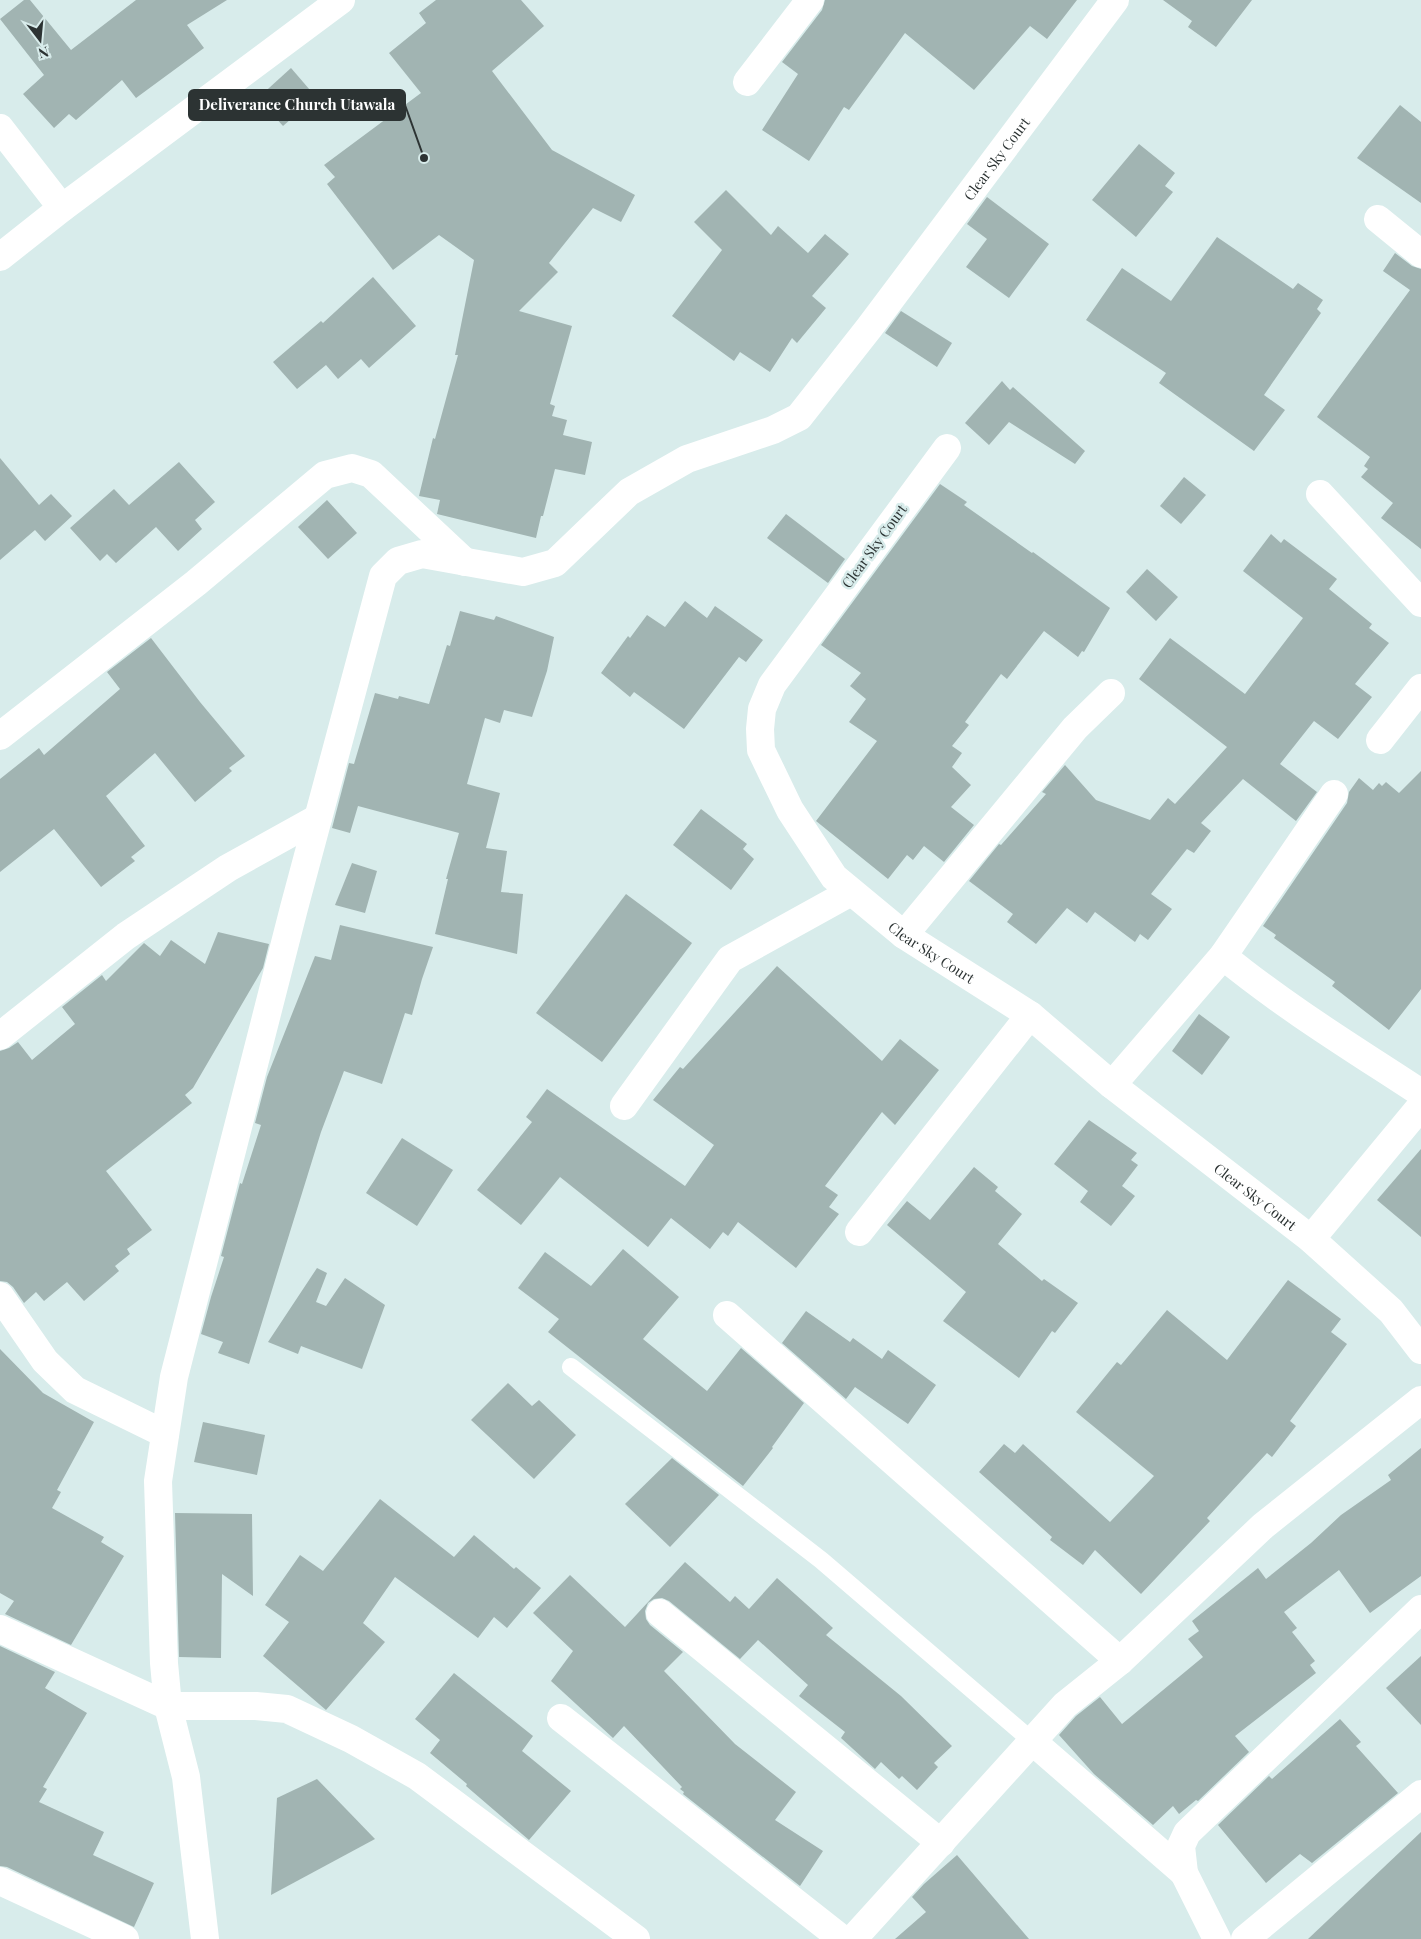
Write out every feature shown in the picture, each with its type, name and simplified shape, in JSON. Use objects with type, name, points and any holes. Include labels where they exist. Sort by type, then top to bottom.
[{"type":"street","points":[[0,257],[62,208],[341,0]]},
{"type":"street","points":[[747,82],[810,0]]},
{"type":"street","name":"Clear Sky Court","points":[[318,818],[382,576],[398,561],[422,554],[523,572],[555,563],[629,492],[687,459],[773,430],[799,417],[869,328],[1115,0]]},
{"type":"street","points":[[0,128],[62,208]]},
{"type":"street","points":[[1378,219],[1421,254]]},
{"type":"street","name":"Clear Sky Court","points":[[947,448],[772,685],[762,709],[760,729],[761,750],[786,801],[834,877],[850,892],[904,935],[1030,1015],[1112,1085],[1311,1239],[1390,1311],[1421,1350]]},
{"type":"street","points":[[0,736],[196,583],[325,475],[352,468],[371,474],[465,562]]},
{"type":"street","points":[[1320,494],[1421,603]]},
{"type":"street","points":[[1380,740],[1421,688]]},
{"type":"street","points":[[904,935],[1075,728],[1111,693]]},
{"type":"street","points":[[1112,1085],[1223,956],[1334,794]]},
{"type":"street","points":[[0,1036],[126,936],[228,868],[318,818]]},
{"type":"street","points":[[205,1939],[186,1777],[168,1706],[164,1663],[158,1481],[174,1377],[318,818]]},
{"type":"street","points":[[624,1106],[730,959],[850,892]]},
{"type":"street","points":[[1223,956],[1289,1006],[1421,1092]]},
{"type":"street","points":[[859,1232],[1030,1015]]},
{"type":"street","points":[[1311,1239],[1421,1106]]},
{"type":"street","points":[[0,1296],[44,1361],[75,1390],[165,1434]]},
{"type":"street","points":[[727,1315],[1120,1661]]},
{"type":"street","points":[[853,1939],[1065,1705],[1120,1661],[1263,1526],[1421,1400]]},
{"type":"street","points":[[1217,1939],[1184,1873],[1181,1846],[1187,1833],[1421,1609]]},
{"type":"street","points":[[660,1612],[941,1843]]},
{"type":"street","points":[[0,1629],[168,1706],[256,1706],[287,1709],[351,1739],[416,1776],[636,1939]]},
{"type":"street","points":[[561,1718],[842,1939]]},
{"type":"street","points":[[1032,1741],[1184,1873]]},
{"type":"street","points":[[1245,1939],[1421,1794]]},
{"type":"street","points":[[0,1881],[124,1939]]},
{"type":"lane","points":[[571,1367],[821,1560],[1032,1741]]},
{"type":"building","points":[[24,0],[30,0],[71,50],[136,0],[227,0],[187,25],[204,48],[136,98],[122,80],[76,120],[69,114],[54,128],[23,94],[44,75],[0,19]]},
{"type":"building","points":[[436,0],[521,0],[544,26],[492,71],[552,150],[635,195],[621,222],[593,208],[549,263],[558,272],[519,311],[572,326],[550,404],[555,406],[552,416],[567,420],[563,435],[592,442],[585,475],[555,469],[536,538],[437,514],[440,500],[419,496],[433,438],[435,439],[458,355],[455,355],[474,260],[439,235],[393,270],[327,184],[335,177],[324,165],[421,93],[389,53],[426,23],[419,13]]},
{"type":"building","points":[[825,0],[1077,0],[1047,39],[1030,26],[974,90],[905,33],[849,110],[844,107],[809,161],[762,130],[798,74],[782,62],[822,10]]},
{"type":"building","points":[[1163,0],[1252,0],[1216,47],[1188,27],[1192,21]]},
{"type":"building","points":[[291,68],[316,97],[283,126],[258,98]]},
{"type":"building","points":[[1400,105],[1421,122],[1421,203],[1357,158]]},
{"type":"building","points":[[1139,144],[1175,173],[1165,186],[1173,192],[1136,237],[1092,200]]},
{"type":"building","points":[[726,190],[771,235],[778,226],[808,253],[825,234],[849,254],[812,296],[826,308],[797,343],[792,338],[770,372],[740,352],[734,361],[672,316],[722,250],[694,222]]},
{"type":"building","points":[[987,197],[1049,244],[1009,298],[966,267],[987,239],[967,224]]},
{"type":"building","points":[[1217,237],[1293,289],[1298,283],[1323,300],[1317,309],[1321,313],[1264,395],[1285,410],[1254,451],[1159,383],[1166,373],[1086,320],[1122,268],[1171,301]]},
{"type":"building","points":[[1395,253],[1412,266],[1421,269],[1421,549],[1381,518],[1393,503],[1361,477],[1368,469],[1364,466],[1370,457],[1317,417],[1410,290],[1383,271]]},
{"type":"building","points":[[373,277],[416,326],[369,368],[361,359],[338,379],[326,365],[297,389],[273,362],[321,321],[323,323]]},
{"type":"building","points":[[901,311],[952,343],[937,367],[885,333]]},
{"type":"building","points":[[1002,381],[1010,390],[1013,387],[1085,451],[1075,464],[1009,422],[989,445],[965,423]]},
{"type":"building","points":[[0,458],[39,505],[51,494],[72,516],[45,541],[35,530],[0,560]]},
{"type":"building","points":[[179,462],[215,502],[195,520],[202,529],[178,551],[156,527],[116,563],[107,554],[100,561],[70,528],[114,489],[129,505]]},
{"type":"building","points":[[1184,477],[1206,495],[1181,524],[1160,506]]},
{"type":"building","points":[[940,484],[967,502],[964,505],[1110,608],[1084,652],[1082,651],[1078,657],[1044,631],[1007,679],[1001,674],[965,722],[969,725],[952,746],[962,753],[952,767],[971,785],[951,807],[974,825],[944,862],[924,846],[913,860],[907,855],[888,879],[816,821],[877,741],[849,722],[866,699],[850,686],[861,673],[821,645]]},
{"type":"building","points":[[327,500],[357,533],[328,559],[298,527]]},
{"type":"building","points":[[786,514],[845,559],[828,583],[767,538]]},
{"type":"building","points":[[1271,534],[1281,543],[1284,539],[1337,579],[1329,589],[1372,624],[1369,628],[1389,643],[1355,684],[1372,697],[1338,739],[1314,721],[1280,764],[1317,792],[1296,821],[1243,779],[1201,823],[1211,831],[1194,853],[1187,849],[1151,894],[1172,909],[1148,940],[1140,934],[1135,942],[1095,912],[1087,923],[1067,908],[1036,944],[1007,922],[1013,914],[969,881],[999,844],[1001,845],[1046,794],[1042,792],[1065,765],[1096,800],[1150,820],[1168,798],[1175,804],[1227,747],[1139,679],[1170,638],[1245,694],[1303,618],[1243,571]]},
{"type":"building","points":[[1147,569],[1178,597],[1156,621],[1126,592]]},
{"type":"building","points":[[685,601],[707,618],[715,606],[763,640],[746,662],[739,657],[684,729],[634,692],[630,697],[601,673],[628,636],[630,638],[647,615],[665,627]]},
{"type":"building","points":[[460,611],[494,620],[496,616],[554,637],[547,671],[532,717],[504,710],[500,723],[485,718],[467,784],[500,793],[486,848],[507,851],[501,892],[523,894],[517,954],[435,934],[448,879],[446,879],[459,833],[358,806],[350,833],[332,828],[349,763],[354,764],[375,693],[398,699],[399,696],[429,704],[447,645],[450,646]]},
{"type":"building","points":[[151,638],[200,702],[245,756],[229,768],[232,771],[195,802],[155,753],[106,796],[145,846],[131,857],[135,861],[101,887],[54,829],[0,872],[0,779],[39,748],[44,755],[120,689],[107,672]]},
{"type":"building","points":[[1421,771],[1421,989],[1389,1030],[1332,986],[1335,982],[1274,938],[1276,935],[1263,926],[1347,803],[1349,792],[1359,778],[1373,790],[1379,783],[1382,786],[1386,782],[1399,793]]},
{"type":"building","points":[[701,809],[747,844],[743,849],[754,859],[731,890],[673,845]]},
{"type":"building","points":[[352,863],[377,871],[365,913],[335,905]]},
{"type":"building","points":[[626,894],[692,943],[602,1062],[536,1013]]},
{"type":"building","points":[[340,925],[433,947],[412,1015],[405,1013],[382,1084],[344,1071],[321,1132],[249,1364],[218,1353],[223,1342],[201,1334],[224,1257],[221,1256],[240,1183],[242,1184],[261,1125],[255,1123],[267,1077],[315,956],[331,960]]},
{"type":"building","points":[[218,932],[269,944],[263,968],[193,1088],[185,1095],[192,1103],[106,1171],[152,1230],[127,1249],[130,1254],[115,1266],[119,1271],[84,1301],[67,1282],[44,1301],[36,1292],[24,1303],[13,1287],[7,1282],[0,1281],[0,1051],[18,1042],[32,1060],[75,1024],[62,1007],[102,975],[106,981],[144,943],[160,956],[171,940],[205,964]]},
{"type":"building","points":[[777,966],[882,1061],[900,1039],[939,1070],[895,1125],[882,1112],[825,1186],[838,1195],[829,1207],[839,1214],[796,1268],[738,1222],[728,1236],[723,1232],[710,1249],[671,1218],[648,1247],[560,1177],[521,1225],[477,1190],[532,1122],[526,1117],[547,1089],[685,1186],[714,1145],[653,1100],[680,1067],[683,1069]]},
{"type":"building","points":[[1199,1014],[1230,1037],[1202,1075],[1172,1051]]},
{"type":"building","points":[[1089,1120],[1137,1153],[1131,1160],[1138,1165],[1122,1186],[1135,1196],[1111,1226],[1080,1202],[1088,1191],[1054,1164]]},
{"type":"building","points":[[402,1138],[453,1170],[417,1226],[366,1193]]},
{"type":"building","points":[[1421,1149],[1421,1237],[1377,1200]]},
{"type":"building","points":[[974,1167],[998,1187],[995,1191],[1022,1214],[998,1244],[1042,1281],[1044,1279],[1078,1303],[1055,1333],[1052,1331],[1019,1378],[943,1321],[966,1292],[887,1225],[907,1201],[930,1220]]},
{"type":"building","points":[[623,1249],[679,1297],[643,1339],[707,1391],[741,1348],[804,1403],[773,1448],[743,1486],[548,1332],[559,1319],[518,1288],[545,1252],[591,1286]]},
{"type":"building","points":[[317,1268],[327,1273],[316,1302],[326,1306],[345,1278],[385,1305],[362,1369],[301,1346],[298,1354],[268,1342]]},
{"type":"building","points":[[1288,1280],[1341,1319],[1331,1332],[1347,1344],[1290,1421],[1296,1426],[1272,1457],[1267,1453],[1207,1518],[1210,1521],[1141,1594],[1095,1550],[1083,1565],[1050,1540],[1052,1537],[979,1472],[1004,1444],[1015,1453],[1023,1444],[1110,1522],[1154,1476],[1076,1412],[1117,1362],[1121,1365],[1167,1310],[1227,1360]]},
{"type":"building","points":[[806,1311],[850,1342],[853,1338],[882,1359],[888,1350],[936,1385],[908,1424],[855,1387],[846,1399],[782,1343]]},
{"type":"building","points":[[0,1349],[43,1393],[94,1422],[57,1490],[61,1492],[52,1508],[104,1537],[101,1542],[124,1556],[71,1645],[5,1614],[14,1601],[0,1593]]},
{"type":"building","points":[[508,1383],[532,1406],[539,1400],[576,1435],[534,1479],[471,1420]]},
{"type":"building","points":[[203,1422],[265,1435],[257,1475],[194,1462]]},
{"type":"building","points":[[1421,1448],[1421,1576],[1370,1613],[1339,1570],[1284,1612],[1297,1628],[1292,1632],[1315,1661],[1310,1665],[1316,1673],[1235,1736],[1249,1752],[1198,1801],[1196,1800],[1179,1814],[1173,1806],[1153,1825],[1094,1774],[1059,1735],[1076,1716],[1100,1697],[1122,1724],[1203,1657],[1188,1639],[1199,1631],[1192,1621],[1258,1568],[1266,1579],[1311,1543],[1341,1515],[1391,1480],[1388,1475]]},
{"type":"building","points":[[672,1458],[719,1495],[670,1547],[625,1504]]},
{"type":"building","points":[[380,1499],[454,1557],[474,1535],[514,1569],[516,1567],[541,1588],[507,1628],[494,1617],[478,1638],[395,1577],[363,1623],[385,1642],[326,1710],[263,1656],[289,1622],[265,1605],[300,1555],[323,1571]]},
{"type":"building","points":[[175,1513],[252,1514],[253,1596],[222,1574],[221,1658],[179,1657]]},
{"type":"building","points":[[685,1562],[730,1602],[735,1596],[749,1609],[777,1578],[833,1628],[826,1635],[901,1696],[952,1746],[934,1763],[938,1767],[917,1790],[902,1776],[899,1779],[881,1762],[875,1769],[841,1738],[845,1732],[799,1696],[808,1685],[758,1640],[740,1659],[669,1601],[662,1598],[654,1599],[648,1603],[645,1611],[646,1619],[650,1625],[683,1652],[664,1671],[735,1744],[796,1792],[775,1820],[823,1851],[800,1886],[683,1794],[684,1792],[680,1789],[682,1787],[624,1726],[613,1738],[551,1681],[573,1651],[533,1613],[570,1575],[625,1627]]},
{"type":"building","points":[[0,1646],[55,1672],[45,1688],[87,1713],[43,1787],[47,1789],[39,1802],[104,1832],[93,1855],[154,1883],[134,1927],[7,1867],[0,1866]]},
{"type":"building","points":[[1421,1656],[1421,1725],[1386,1688]]},
{"type":"building","points":[[454,1673],[533,1736],[522,1751],[571,1791],[529,1840],[430,1753],[440,1740],[415,1719]]},
{"type":"building","points":[[1340,1719],[1361,1742],[1356,1746],[1398,1793],[1312,1863],[1300,1854],[1266,1883],[1218,1825],[1269,1776],[1272,1779]]},
{"type":"building","points":[[317,1779],[375,1839],[271,1895],[277,1798]]},
{"type":"building","points":[[1421,1832],[1421,1939],[1308,1939]]},
{"type":"building","points":[[957,1855],[1029,1939],[895,1939],[926,1912],[912,1897]]},
{"type":"place","name":"Deliverance Church Utawala","points":[[424,158]]}]
